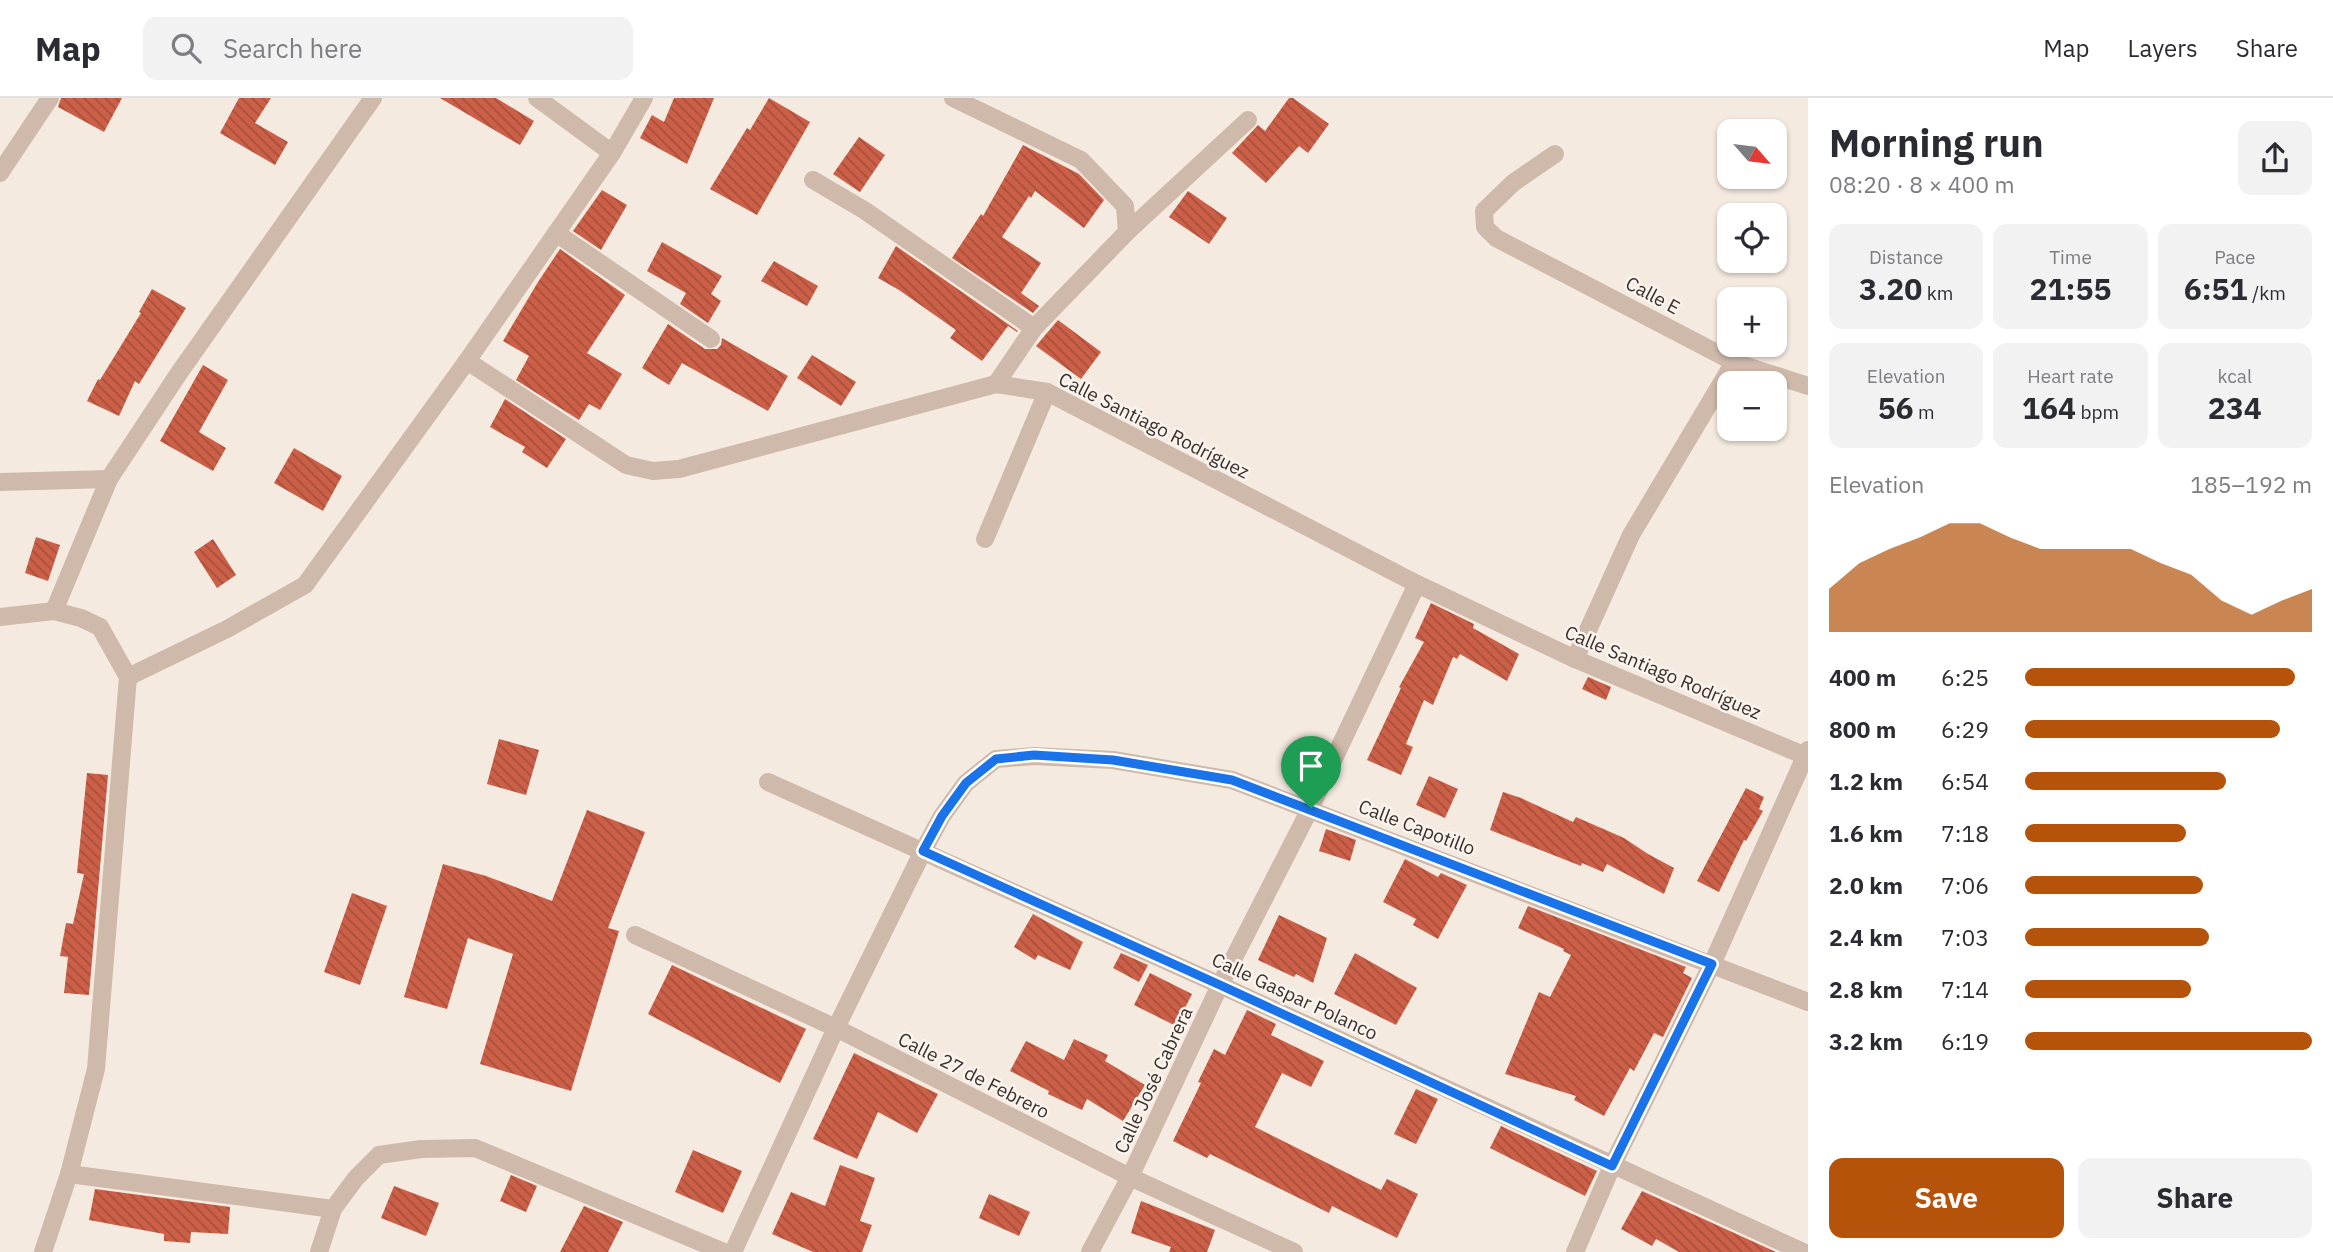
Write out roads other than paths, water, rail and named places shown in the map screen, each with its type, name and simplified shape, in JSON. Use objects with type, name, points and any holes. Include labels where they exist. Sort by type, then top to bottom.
[{"type":"street","points":[[0,173],[50,98]]},
{"type":"street","points":[[54,611],[109,479],[179,373],[373,98]]},
{"type":"street","points":[[537,98],[612,153]]},
{"type":"street","points":[[128,677],[227,629],[305,585],[467,361],[612,153],[644,98]]},
{"type":"street","points":[[953,98],[1081,160],[1125,206],[1127,232]]},
{"type":"street","points":[[996,384],[1034,327],[1127,232],[1248,120]]},
{"type":"street","name":"Calle E","points":[[1555,154],[1513,183],[1484,211],[1485,228],[1496,238],[1734,362],[1808,386]]},
{"type":"street","points":[[813,180],[864,210],[1034,327]]},
{"type":"street","points":[[556,233],[711,339]]},
{"type":"street","name":"Calle Santiago Rodríguez","points":[[467,361],[626,466],[653,471],[679,469],[996,384],[1047,392],[1417,584],[1575,659],[1807,754]]},
{"type":"street","points":[[1575,659],[1631,535],[1734,362]]},
{"type":"street","points":[[985,539],[1047,392]]},
{"type":"street","points":[[0,482],[109,479]]},
{"type":"street","name":"Calle José Cabrera","points":[[1090,1252],[1130,1177],[1220,985],[1311,808],[1417,584]]},
{"type":"street","points":[[0,617],[54,611],[100,627],[128,677],[96,1069],[69,1174],[43,1252]]},
{"type":"street","points":[[1575,1252],[1612,1166],[1712,964],[1807,754]]},
{"type":"street","name":"Calle Capotillo","points":[[923,851],[942,816],[966,783],[996,759],[1034,755],[1113,760],[1232,780],[1311,808],[1808,1002]]},
{"type":"street","name":"Calle Gaspar Polanco","points":[[768,782],[1220,985],[1802,1252]]},
{"type":"street","points":[[733,1252],[836,1028],[923,851]]},
{"type":"street","name":"Calle 27 de Febrero","points":[[635,935],[836,1028],[1130,1177],[1294,1252]]},
{"type":"street","points":[[319,1252],[333,1209],[356,1178],[379,1155],[422,1149],[475,1148],[724,1252]]},
{"type":"street","points":[[69,1174],[333,1209]]}]
